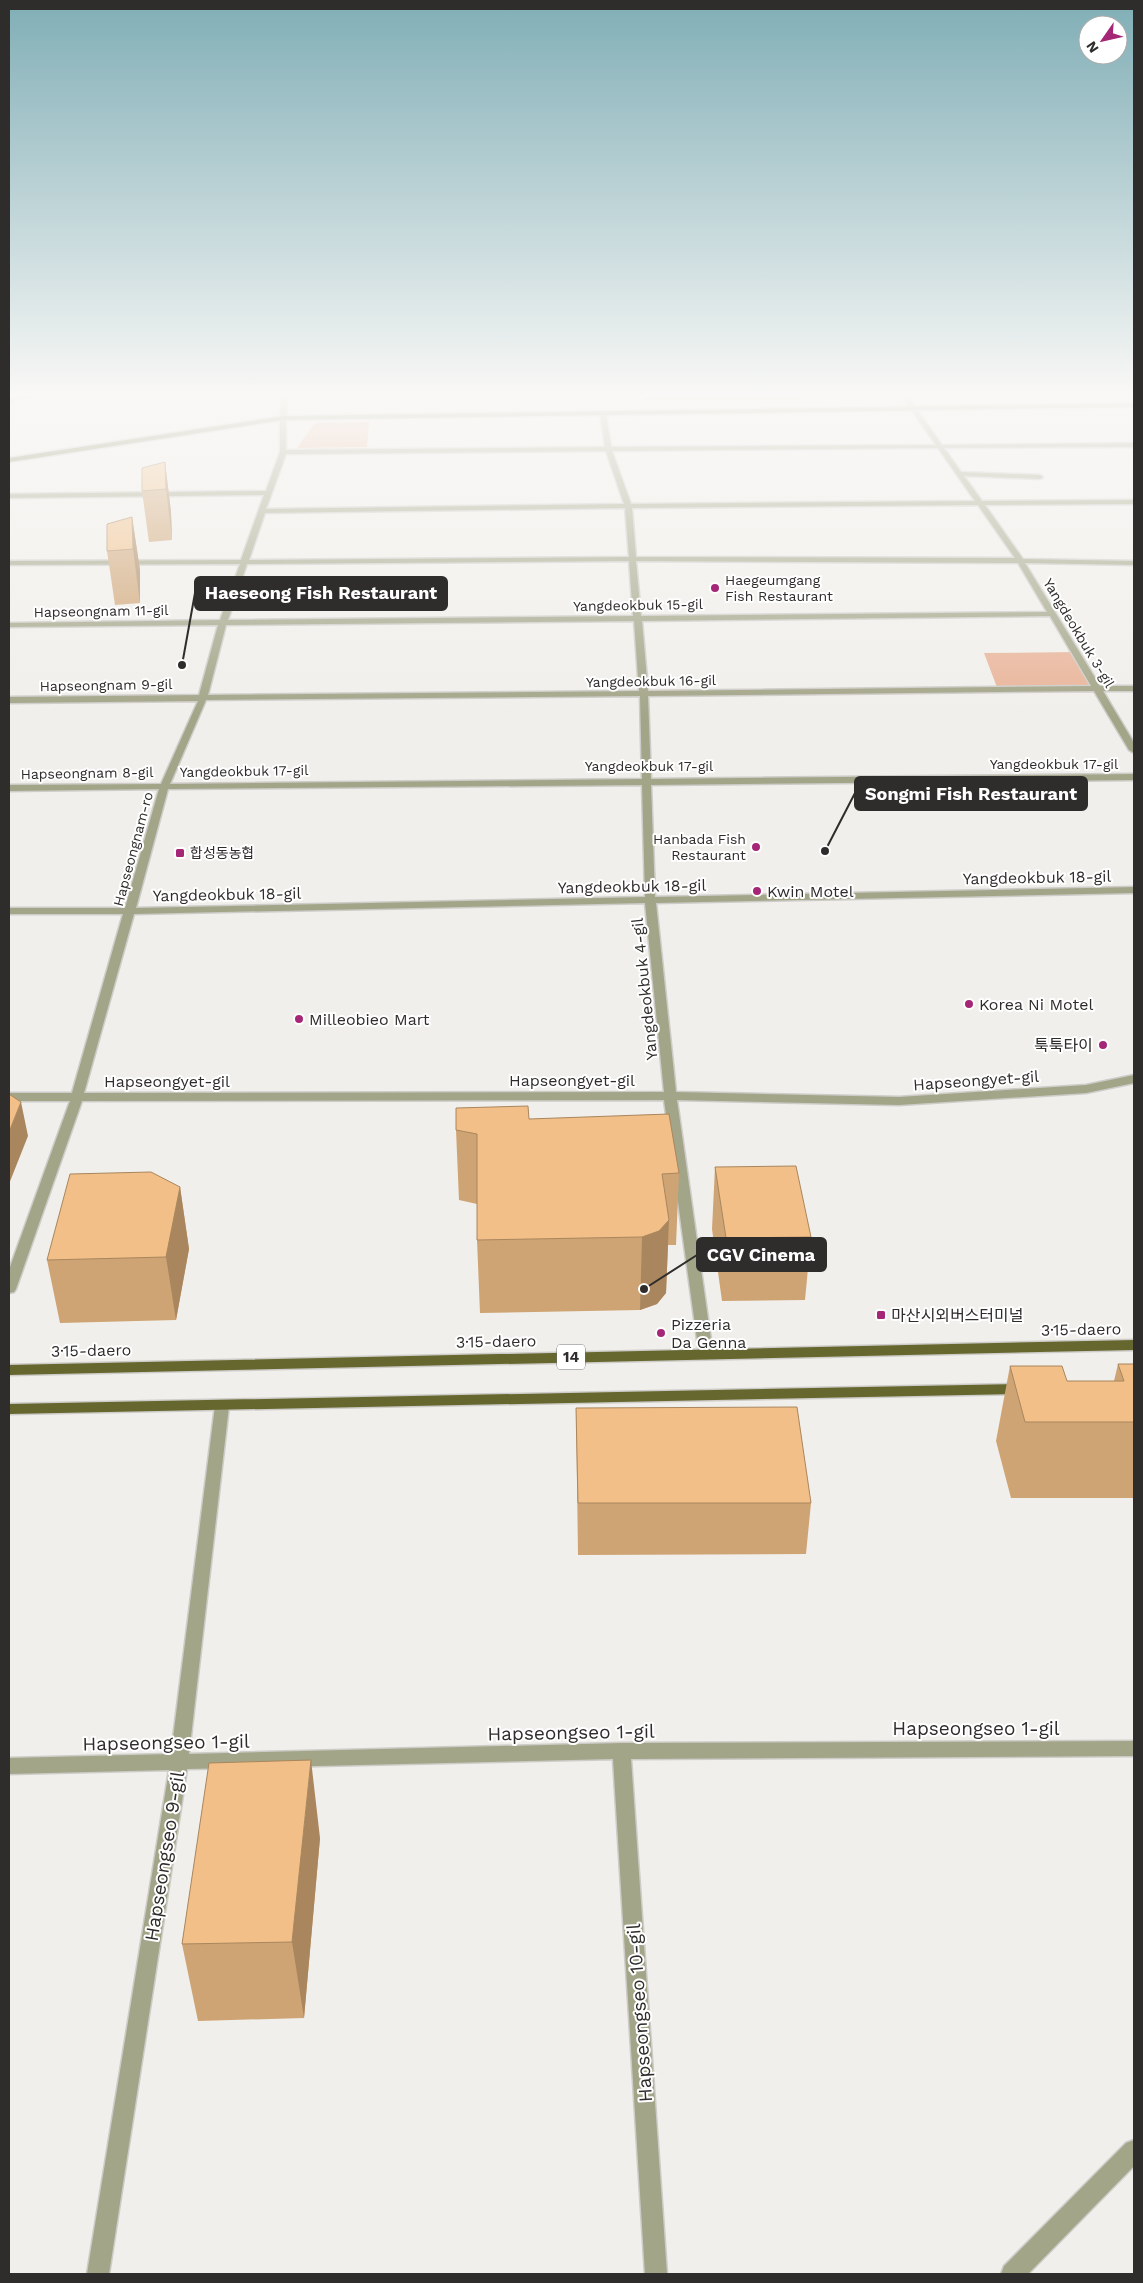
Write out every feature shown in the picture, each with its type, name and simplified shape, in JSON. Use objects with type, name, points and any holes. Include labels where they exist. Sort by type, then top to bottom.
[{"type":"main road","name":"3·15-daero","points":[[9,1370],[1134,1345]]},
{"type":"main road","points":[[9,1409],[1037,1388]]},
{"type":"street","name":"Hapseongnam-ro","points":[[9,1289],[77,1098],[165,785],[203,698],[223,622],[264,504]]},
{"type":"street","points":[[261,512],[916,504]]},
{"type":"street","name":"Yangdeokbuk 3-gil","points":[[979,504],[1020,560],[1134,750]]},
{"type":"street","name":"Yangdeokbuk 4-gil","points":[[628,506],[644,695],[650,900],[670,1096],[706,1354]]},
{"type":"street","points":[[9,564],[632,560],[1020,560],[1134,563]]},
{"type":"street","name":"Yangdeokbuk 15-gil","points":[[223,622],[1052,614]]},
{"type":"street","name":"Hapseongnam 11-gil","points":[[9,625],[223,622]]},
{"type":"street","name":"Yangdeokbuk 16-gil","points":[[203,698],[644,695],[1134,688]]},
{"type":"street","name":"Hapseongnam 9-gil","points":[[9,700],[203,698]]},
{"type":"street","name":"Yangdeokbuk 17-gil","points":[[165,785],[1134,777]]},
{"type":"street","name":"Hapseongnam 8-gil","points":[[9,788],[165,785]]},
{"type":"street","name":"Yangdeokbuk 18-gil","points":[[9,911],[1134,890]]},
{"type":"street","name":"Hapseongyet-gil","points":[[9,1097],[670,1096],[899,1102],[1086,1089],[1134,1079]]},
{"type":"street","name":"Hapseongseo 9-gil","points":[[98,2274],[179,1764],[222,1406]]},
{"type":"street","name":"Hapseongseo 1-gil","points":[[9,1766],[179,1764],[622,1751],[1134,1748]]},
{"type":"street","name":"Hapseongseo 10-gil","points":[[622,1751],[656,2274]]},
{"type":"street","points":[[1012,2274],[1134,2152]]},
{"type":"shaded area","points":[[1076,652],[1098,689],[998,690],[984,653]]},
{"type":"building","points":[[132,517],[133,549],[107,551],[107,524]]},
{"type":"building","points":[[9,1094],[21,1102],[9,1132]]},
{"type":"building","points":[[528,1106],[529,1119],[669,1114],[679,1173],[662,1174],[669,1220],[659,1231],[642,1237],[477,1240],[477,1134],[456,1130],[456,1108]]},
{"type":"building","points":[[796,1166],[811,1237],[726,1238],[715,1167]]},
{"type":"building","points":[[151,1172],[180,1187],[166,1257],[47,1260],[70,1174]]},
{"type":"building","points":[[1118,1364],[1134,1364],[1134,1422],[1025,1422],[1010,1366],[1062,1366],[1067,1381],[1124,1381]]},
{"type":"building","points":[[797,1407],[811,1503],[578,1503],[576,1408]]},
{"type":"building","points":[[311,1760],[292,1942],[182,1944],[209,1763]]},
{"type":"place","name":"Haegeumgang Fish Restaurant","points":[[715,588]]},
{"type":"place","name":"Haeseong Fish Restaurant","points":[[182,665]]},
{"type":"place","name":"Hanbada Fish Restaurant","points":[[756,847]]},
{"type":"place","name":"Songmi Fish Restaurant","points":[[825,851]]},
{"type":"place","name":"합성동농협","points":[[180,853]]},
{"type":"place","name":"Kwin Motel","points":[[757,891]]},
{"type":"place","name":"Korea Ni Motel","points":[[969,1004]]},
{"type":"place","name":"Milleobieo Mart","points":[[299,1019]]},
{"type":"place","name":"툭툭타이","points":[[1103,1045]]},
{"type":"place","name":"CGV Cinema","points":[[644,1289]]},
{"type":"place","name":"마산시외버스터미널","points":[[881,1315]]},
{"type":"place","name":"Pizzeria Da Genna","points":[[661,1333]]}]
